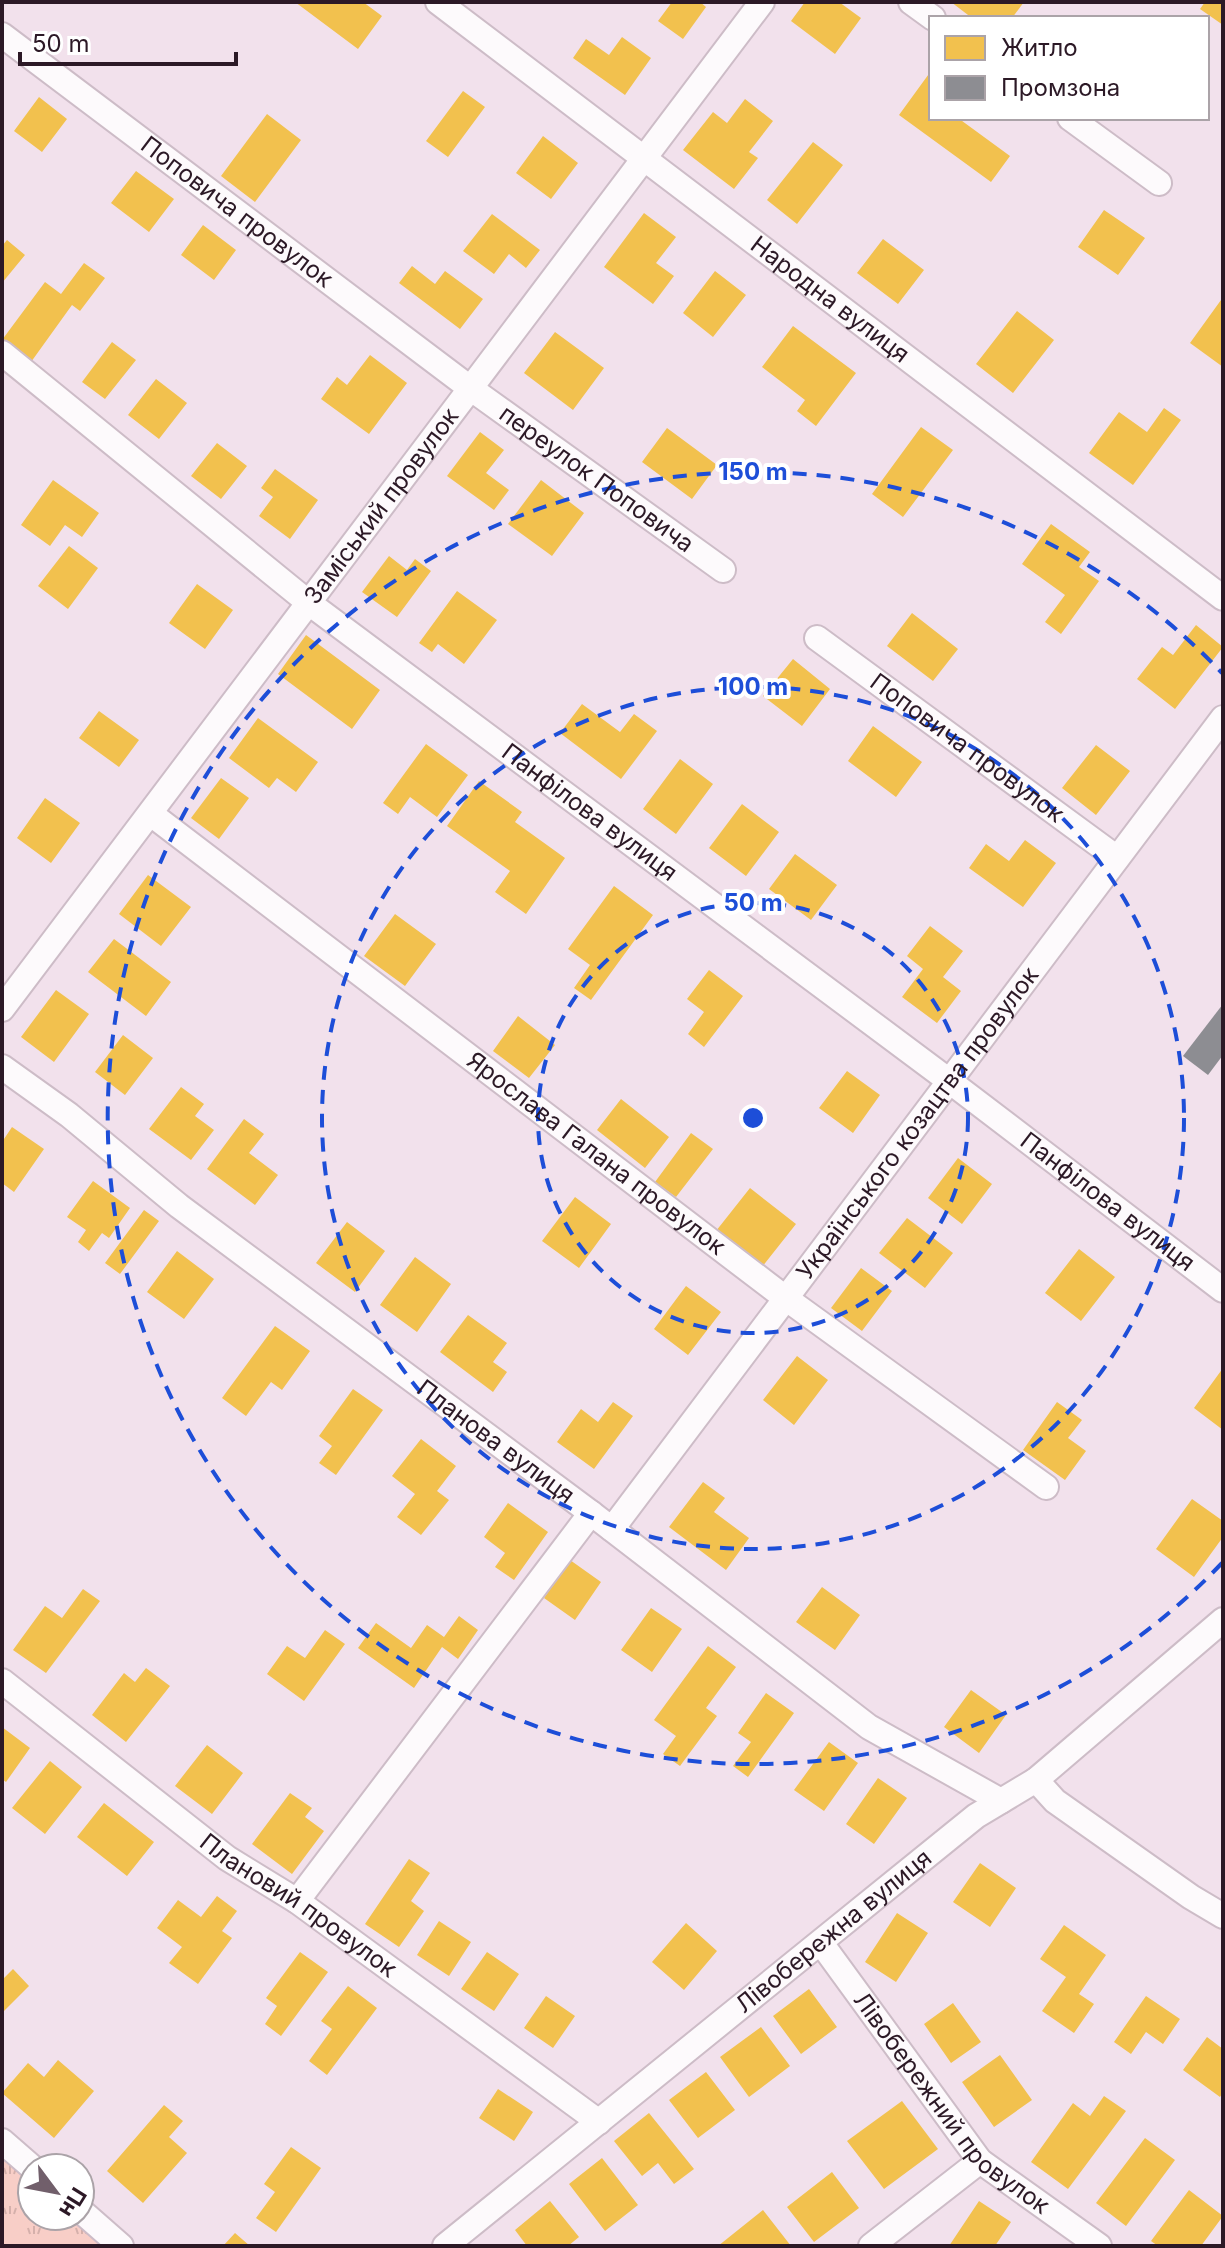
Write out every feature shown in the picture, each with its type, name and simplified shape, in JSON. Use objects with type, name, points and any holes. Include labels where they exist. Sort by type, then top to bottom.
[{"type":"street","name":"Народна вулиця","points":[[438,2],[1223,598]]},
{"type":"street","name":"Заміський провулок","points":[[2,1009],[762,2]]},
{"type":"street","points":[[911,2],[930,16]]},
{"type":"street","name":"Поповича провулок","points":[[2,35],[470,388]]},
{"type":"street","points":[[1073,120],[1159,183]]},
{"type":"street","name":"Панфілова вулиця","points":[[2,353],[309,603],[948,1080],[1223,1290]]},
{"type":"street","name":"переулок Поповича","points":[[470,388],[723,570]]},
{"type":"street","name":"Поповича провулок","points":[[817,638],[1117,858]]},
{"type":"street","name":"Українського козацтва провулок","points":[[612,1529],[1223,718]]},
{"type":"street","name":"Ярослава Галана провулок","points":[[151,814],[784,1297],[1046,1487]]},
{"type":"street","name":"Планова вулиця","points":[[2,1067],[69,1115],[179,1206],[591,1513],[869,1727],[1001,1801]]},
{"type":"street","points":[[297,1901],[591,1513]]},
{"type":"street","name":"Лівобережна вулиця","points":[[445,2246],[976,1816],[1036,1780],[1223,1620]]},
{"type":"street","name":"Плановий провулок","points":[[2,1681],[227,1858],[297,1901],[599,2122]]},
{"type":"street","points":[[1036,1780],[1055,1801],[1223,1916]]},
{"type":"street","name":"Лівобережний провулок","points":[[821,1943],[980,2161],[1099,2246]]},
{"type":"street","points":[[871,2246],[980,2161]]},
{"type":"street","points":[[96,2224],[121,2246]]},
{"type":"green space","points":[[2,2156],[16,2168],[16,2232],[89,2232],[105,2246],[2,2246]]},
{"type":"building: Житло","points":[[295,2],[363,2],[382,16],[358,49]]},
{"type":"building: Житло","points":[[672,2],[700,2],[706,7],[683,39],[658,21]]},
{"type":"building: Житло","points":[[805,2],[839,2],[861,18],[835,54],[791,21]]},
{"type":"building: Житло","points":[[951,2],[1024,2],[1014,16],[969,16]]},
{"type":"building: Житло","points":[[1205,2],[1223,2],[1223,25],[1200,9]]},
{"type":"building: Житло","points":[[622,37],[651,58],[625,95],[573,58],[586,39],[609,55]]},
{"type":"building: Житло","points":[[929,74],[929,120],[961,120],[1010,156],[991,182],[899,115]]},
{"type":"building: Житло","points":[[463,91],[485,107],[448,157],[426,141]]},
{"type":"building: Житло","points":[[39,97],[67,119],[42,152],[14,131]]},
{"type":"building: Житло","points":[[745,99],[773,121],[749,152],[758,158],[734,189],[683,150],[713,112],[727,123]]},
{"type":"building: Житло","points":[[267,114],[301,140],[255,202],[221,176]]},
{"type":"building: Житло","points":[[543,136],[578,163],[551,199],[516,173]]},
{"type":"building: Житло","points":[[813,142],[843,165],[797,224],[767,200]]},
{"type":"building: Житло","points":[[136,171],[174,199],[149,232],[111,203]]},
{"type":"building: Житло","points":[[1104,210],[1145,238],[1118,275],[1078,247]]},
{"type":"building: Житло","points":[[644,213],[676,237],[656,263],[674,276],[653,304],[604,267]]},
{"type":"building: Житло","points":[[492,214],[540,250],[526,268],[509,254],[494,274],[463,251]]},
{"type":"building: Житло","points":[[203,225],[236,250],[214,280],[181,255]]},
{"type":"building: Житло","points":[[883,239],[924,270],[898,304],[857,273]]},
{"type":"building: Житло","points":[[7,240],[25,255],[2,283],[2,246]]},
{"type":"building: Житло","points":[[84,263],[105,278],[80,311],[72,305],[31,362],[2,340],[45,282],[61,294]]},
{"type":"building: Житло","points":[[412,266],[435,284],[445,271],[483,299],[460,329],[399,283]]},
{"type":"building: Житло","points":[[715,271],[746,295],[713,337],[683,313]]},
{"type":"building: Житло","points":[[1221,300],[1223,302],[1223,367],[1190,343]]},
{"type":"building: Житло","points":[[1017,311],[1054,340],[1013,393],[976,364]]},
{"type":"building: Житло","points":[[793,326],[856,373],[816,426],[797,411],[805,400],[762,367]]},
{"type":"building: Житло","points":[[555,332],[604,368],[573,410],[524,373]]},
{"type":"building: Житло","points":[[112,342],[136,360],[105,399],[82,382]]},
{"type":"building: Житло","points":[[370,355],[407,383],[369,434],[321,399],[337,377],[347,385]]},
{"type":"building: Житло","points":[[156,379],[187,403],[159,439],[128,415]]},
{"type":"building: Житло","points":[[1164,408],[1181,420],[1133,485],[1089,453],[1119,412],[1147,432]]},
{"type":"building: Житло","points":[[921,427],[953,450],[903,517],[872,494]]},
{"type":"building: Житло","points":[[667,428],[717,465],[692,499],[642,462]]},
{"type":"building: Житло","points":[[480,432],[504,450],[486,473],[509,490],[494,510],[447,476]]},
{"type":"building: Житло","points":[[217,443],[247,466],[221,499],[191,476]]},
{"type":"building: Житло","points":[[275,469],[318,500],[290,539],[259,516],[273,497],[261,488]]},
{"type":"building: Житло","points":[[53,480],[99,513],[82,537],[65,525],[50,546],[21,525]]},
{"type":"building: Житло","points":[[541,480],[584,513],[552,556],[508,524]]},
{"type":"building: Житло","points":[[1051,524],[1090,552],[1079,567],[1099,581],[1061,634],[1045,622],[1065,595],[1022,564]]},
{"type":"building: Житло","points":[[69,546],[98,568],[68,609],[38,586]]},
{"type":"building: Житло","points":[[389,556],[407,570],[415,559],[431,571],[397,617],[362,592]]},
{"type":"building: Житло","points":[[197,584],[233,610],[205,649],[169,623]]},
{"type":"building: Житло","points":[[457,591],[497,620],[464,664],[438,644],[432,652],[419,643]]},
{"type":"building: Житло","points":[[912,613],[958,649],[933,681],[887,646]]},
{"type":"building: Житло","points":[[1196,625],[1223,647],[1175,709],[1137,679],[1162,647],[1173,655]]},
{"type":"building: Житло","points":[[306,635],[380,690],[352,729],[278,674]]},
{"type":"building: Житло","points":[[793,659],[830,689],[802,726],[763,696]]},
{"type":"building: Житло","points":[[582,704],[620,732],[634,714],[657,731],[621,779],[560,733]]},
{"type":"building: Житло","points":[[99,711],[139,740],[119,767],[79,738]]},
{"type":"building: Житло","points":[[258,718],[318,762],[296,792],[277,778],[269,788],[229,758]]},
{"type":"building: Житло","points":[[873,726],[922,762],[896,797],[848,761]]},
{"type":"building: Житло","points":[[426,744],[468,775],[437,817],[410,797],[398,814],[383,803]]},
{"type":"building: Житло","points":[[1096,745],[1130,771],[1096,815],[1062,788]]},
{"type":"building: Житло","points":[[680,759],[713,784],[676,834],[643,809]]},
{"type":"building: Житло","points":[[221,778],[249,798],[219,839],[191,818]]},
{"type":"building: Житло","points":[[479,781],[522,812],[515,822],[565,858],[526,914],[495,892],[510,871],[447,826]]},
{"type":"building: Житло","points":[[45,798],[80,823],[51,863],[17,838]]},
{"type":"building: Житло","points":[[742,804],[779,832],[746,876],[709,848]]},
{"type":"building: Житло","points":[[1025,840],[1056,863],[1023,907],[969,868],[986,844],[1009,861]]},
{"type":"building: Житло","points":[[795,854],[837,885],[811,920],[769,889]]},
{"type":"building: Житло","points":[[148,875],[191,907],[161,946],[119,914]]},
{"type":"building: Житло","points":[[614,886],[653,915],[591,1000],[574,988],[590,965],[568,949]]},
{"type":"building: Житло","points":[[395,914],[436,944],[405,986],[364,956]]},
{"type":"building: Житло","points":[[930,926],[963,951],[943,977],[961,991],[937,1023],[902,997],[923,969],[907,956]]},
{"type":"building: Житло","points":[[114,939],[171,982],[146,1016],[88,972]]},
{"type":"building: Житло","points":[[709,970],[743,996],[704,1047],[688,1034],[704,1012],[687,999]]},
{"type":"building: Житло","points":[[56,990],[89,1014],[54,1062],[21,1037]]},
{"type":"building: Житло","points":[[518,1016],[555,1045],[529,1078],[493,1051]]},
{"type":"building: Житло","points":[[123,1035],[153,1058],[125,1095],[95,1072]]},
{"type":"building: Житло","points":[[847,1071],[880,1095],[853,1133],[819,1108]]},
{"type":"building: Житло","points":[[181,1087],[204,1104],[195,1116],[214,1130],[191,1160],[149,1129]]},
{"type":"building: Житло","points":[[621,1099],[669,1137],[645,1168],[597,1130]]},
{"type":"building: Житло","points":[[244,1119],[264,1134],[249,1153],[278,1175],[255,1205],[207,1169]]},
{"type":"building: Житло","points":[[12,1127],[44,1149],[14,1192],[2,1183],[2,1142]]},
{"type":"building: Житло","points":[[691,1133],[713,1149],[676,1197],[655,1182]]},
{"type":"building: Житло","points":[[958,1158],[992,1184],[962,1224],[928,1198]]},
{"type":"building: Житло","points":[[93,1181],[130,1208],[109,1238],[102,1233],[89,1251],[78,1242],[86,1230],[67,1217]]},
{"type":"building: Житло","points":[[750,1188],[796,1224],[762,1267],[716,1231]]},
{"type":"building: Житло","points":[[575,1197],[611,1224],[579,1268],[542,1241]]},
{"type":"building: Житло","points":[[144,1210],[159,1221],[120,1274],[105,1263]]},
{"type":"building: Житло","points":[[907,1218],[953,1253],[925,1288],[879,1253]]},
{"type":"building: Житло","points":[[347,1222],[385,1251],[355,1292],[316,1263]]},
{"type":"building: Житло","points":[[1079,1249],[1115,1277],[1081,1321],[1045,1293]]},
{"type":"building: Житло","points":[[177,1251],[214,1279],[184,1319],[147,1292]]},
{"type":"building: Житло","points":[[415,1257],[451,1284],[417,1332],[380,1305]]},
{"type":"building: Житло","points":[[861,1268],[892,1291],[862,1331],[831,1308]]},
{"type":"building: Житло","points":[[686,1286],[721,1312],[688,1355],[654,1329]]},
{"type":"building: Житло","points":[[468,1315],[507,1343],[493,1362],[507,1372],[493,1392],[440,1352]]},
{"type":"building: Житло","points":[[275,1326],[310,1351],[282,1390],[271,1382],[246,1416],[222,1398]]},
{"type":"building: Житло","points":[[797,1356],[828,1380],[794,1425],[763,1400]]},
{"type":"building: Житло","points":[[1223,1368],[1223,1430],[1194,1408]]},
{"type":"building: Житло","points":[[353,1389],[383,1410],[336,1475],[319,1463],[332,1446],[319,1436]]},
{"type":"building: Житло","points":[[613,1402],[633,1416],[594,1469],[557,1442],[581,1409],[598,1422]]},
{"type":"building: Житло","points":[[1057,1402],[1082,1420],[1068,1438],[1086,1451],[1065,1480],[1023,1450]]},
{"type":"building: Житло","points":[[421,1439],[456,1466],[437,1491],[449,1500],[421,1535],[397,1517],[415,1494],[392,1476]]},
{"type":"building: Житло","points":[[703,1482],[725,1498],[714,1512],[749,1538],[726,1570],[669,1527]]},
{"type":"building: Житло","points":[[1192,1499],[1223,1521],[1223,1537],[1194,1577],[1156,1549]]},
{"type":"building: Житло","points":[[508,1503],[548,1532],[514,1580],[495,1567],[505,1553],[484,1537]]},
{"type":"building: Житло","points":[[570,1560],[601,1582],[575,1620],[544,1598]]},
{"type":"building: Житло","points":[[822,1587],[860,1615],[835,1650],[796,1622]]},
{"type":"building: Житло","points":[[83,1589],[100,1601],[46,1673],[13,1650],[45,1606],[62,1618]]},
{"type":"building: Житло","points":[[651,1608],[682,1629],[652,1672],[621,1650]]},
{"type":"building: Житло","points":[[459,1616],[478,1630],[458,1659],[442,1647],[414,1688],[358,1648],[376,1623],[411,1648],[427,1625],[444,1637]]},
{"type":"building: Житло","points":[[325,1630],[345,1644],[304,1701],[267,1674],[287,1646],[305,1658]]},
{"type":"building: Житло","points":[[708,1646],[736,1667],[706,1708],[717,1716],[680,1766],[663,1754],[676,1736],[654,1720]]},
{"type":"building: Житло","points":[[146,1668],[170,1686],[126,1742],[92,1715],[124,1673],[135,1682]]},
{"type":"building: Житло","points":[[971,1690],[1006,1715],[979,1753],[944,1727]]},
{"type":"building: Житло","points":[[766,1693],[794,1713],[748,1777],[733,1766],[751,1742],[738,1733]]},
{"type":"building: Житло","points":[[2,1727],[30,1748],[6,1782],[2,1779]]},
{"type":"building: Житло","points":[[829,1742],[858,1763],[824,1811],[794,1790]]},
{"type":"building: Житло","points":[[207,1745],[243,1773],[212,1814],[175,1786]]},
{"type":"building: Житло","points":[[50,1761],[82,1787],[45,1834],[12,1808]]},
{"type":"building: Житло","points":[[878,1778],[907,1798],[874,1844],[846,1824]]},
{"type":"building: Житло","points":[[290,1793],[312,1808],[305,1817],[324,1831],[292,1874],[252,1844]]},
{"type":"building: Житло","points":[[104,1803],[154,1842],[127,1876],[77,1837]]},
{"type":"building: Житло","points":[[409,1859],[430,1873],[411,1901],[424,1911],[399,1947],[365,1924]]},
{"type":"building: Житло","points":[[980,1863],[1016,1888],[990,1927],[953,1902]]},
{"type":"building: Житло","points":[[217,1896],[237,1911],[222,1931],[232,1938],[198,1984],[169,1963],[182,1947],[157,1928],[178,1900],[201,1917]]},
{"type":"building: Житло","points":[[897,1913],[928,1933],[896,1982],[865,1962]]},
{"type":"building: Житло","points":[[439,1921],[471,1942],[449,1976],[417,1955]]},
{"type":"building: Житло","points":[[686,1923],[717,1951],[684,1990],[652,1962]]},
{"type":"building: Житло","points":[[1064,1925],[1106,1955],[1079,1994],[1094,2004],[1074,2033],[1042,2011],[1066,1977],[1040,1959]]},
{"type":"building: Житло","points":[[300,1952],[328,1972],[281,2036],[265,2024],[277,2006],[266,1998]]},
{"type":"building: Житло","points":[[487,1952],[519,1974],[494,2011],[461,1989]]},
{"type":"building: Житло","points":[[13,1969],[29,1986],[2,2013],[2,1980]]},
{"type":"building: Житло","points":[[348,1986],[377,2008],[327,2075],[309,2061],[332,2029],[321,2021]]},
{"type":"building: Житло","points":[[809,1989],[837,2027],[801,2054],[773,2016]]},
{"type":"building: Житло","points":[[546,1996],[575,2016],[553,2048],[524,2028]]},
{"type":"building: Житло","points":[[1146,1996],[1180,2019],[1163,2044],[1146,2032],[1131,2054],[1114,2042]]},
{"type":"building: Житло","points":[[953,2003],[981,2042],[951,2063],[924,2024]]},
{"type":"building: Житло","points":[[761,2027],[790,2066],[749,2097],[720,2057]]},
{"type":"building: Житло","points":[[1207,2037],[1223,2049],[1223,2092],[1220,2097],[1183,2070]]},
{"type":"building: Житло","points":[[1000,2055],[1032,2100],[994,2127],[962,2082]]},
{"type":"building: Житло","points":[[58,2060],[94,2091],[54,2138],[2,2093],[28,2063],[44,2077]]},
{"type":"building: Житло","points":[[706,2072],[735,2110],[698,2138],[669,2100]]},
{"type":"building: Житло","points":[[498,2089],[533,2112],[514,2141],[479,2118]]},
{"type":"building: Житло","points":[[1104,2096],[1126,2111],[1068,2189],[1031,2162],[1073,2103],[1090,2116]]},
{"type":"building: Житло","points":[[902,2101],[938,2149],[884,2189],[847,2141]]},
{"type":"building: Житло","points":[[164,2105],[183,2121],[169,2137],[187,2153],[143,2203],[107,2171]]},
{"type":"building: Житло","points":[[649,2113],[694,2169],[674,2184],[658,2163],[642,2176],[614,2141]]},
{"type":"building: Житло","points":[[1145,2138],[1175,2160],[1126,2226],[1096,2203]]},
{"type":"building: Житло","points":[[291,2147],[321,2168],[276,2232],[256,2218],[275,2192],[264,2184]]},
{"type":"building: Житло","points":[[602,2158],[638,2205],[605,2231],[569,2184]]},
{"type":"building: Житло","points":[[832,2172],[859,2208],[814,2242],[787,2207]]},
{"type":"building: Житло","points":[[1189,2190],[1223,2216],[1201,2246],[1158,2246],[1151,2241]]},
{"type":"building: Житло","points":[[550,2201],[579,2237],[568,2246],[527,2246],[515,2230]]},
{"type":"building: Житло","points":[[979,2201],[1011,2222],[995,2246],[949,2246]]},
{"type":"building: Житло","points":[[763,2210],[791,2246],[718,2246]]},
{"type":"building: Житло","points":[[235,2233],[250,2246],[223,2246]]},
{"type":"building: Промзона","points":[[1223,1004],[1223,1055],[1208,1075],[1183,1056]]}]
